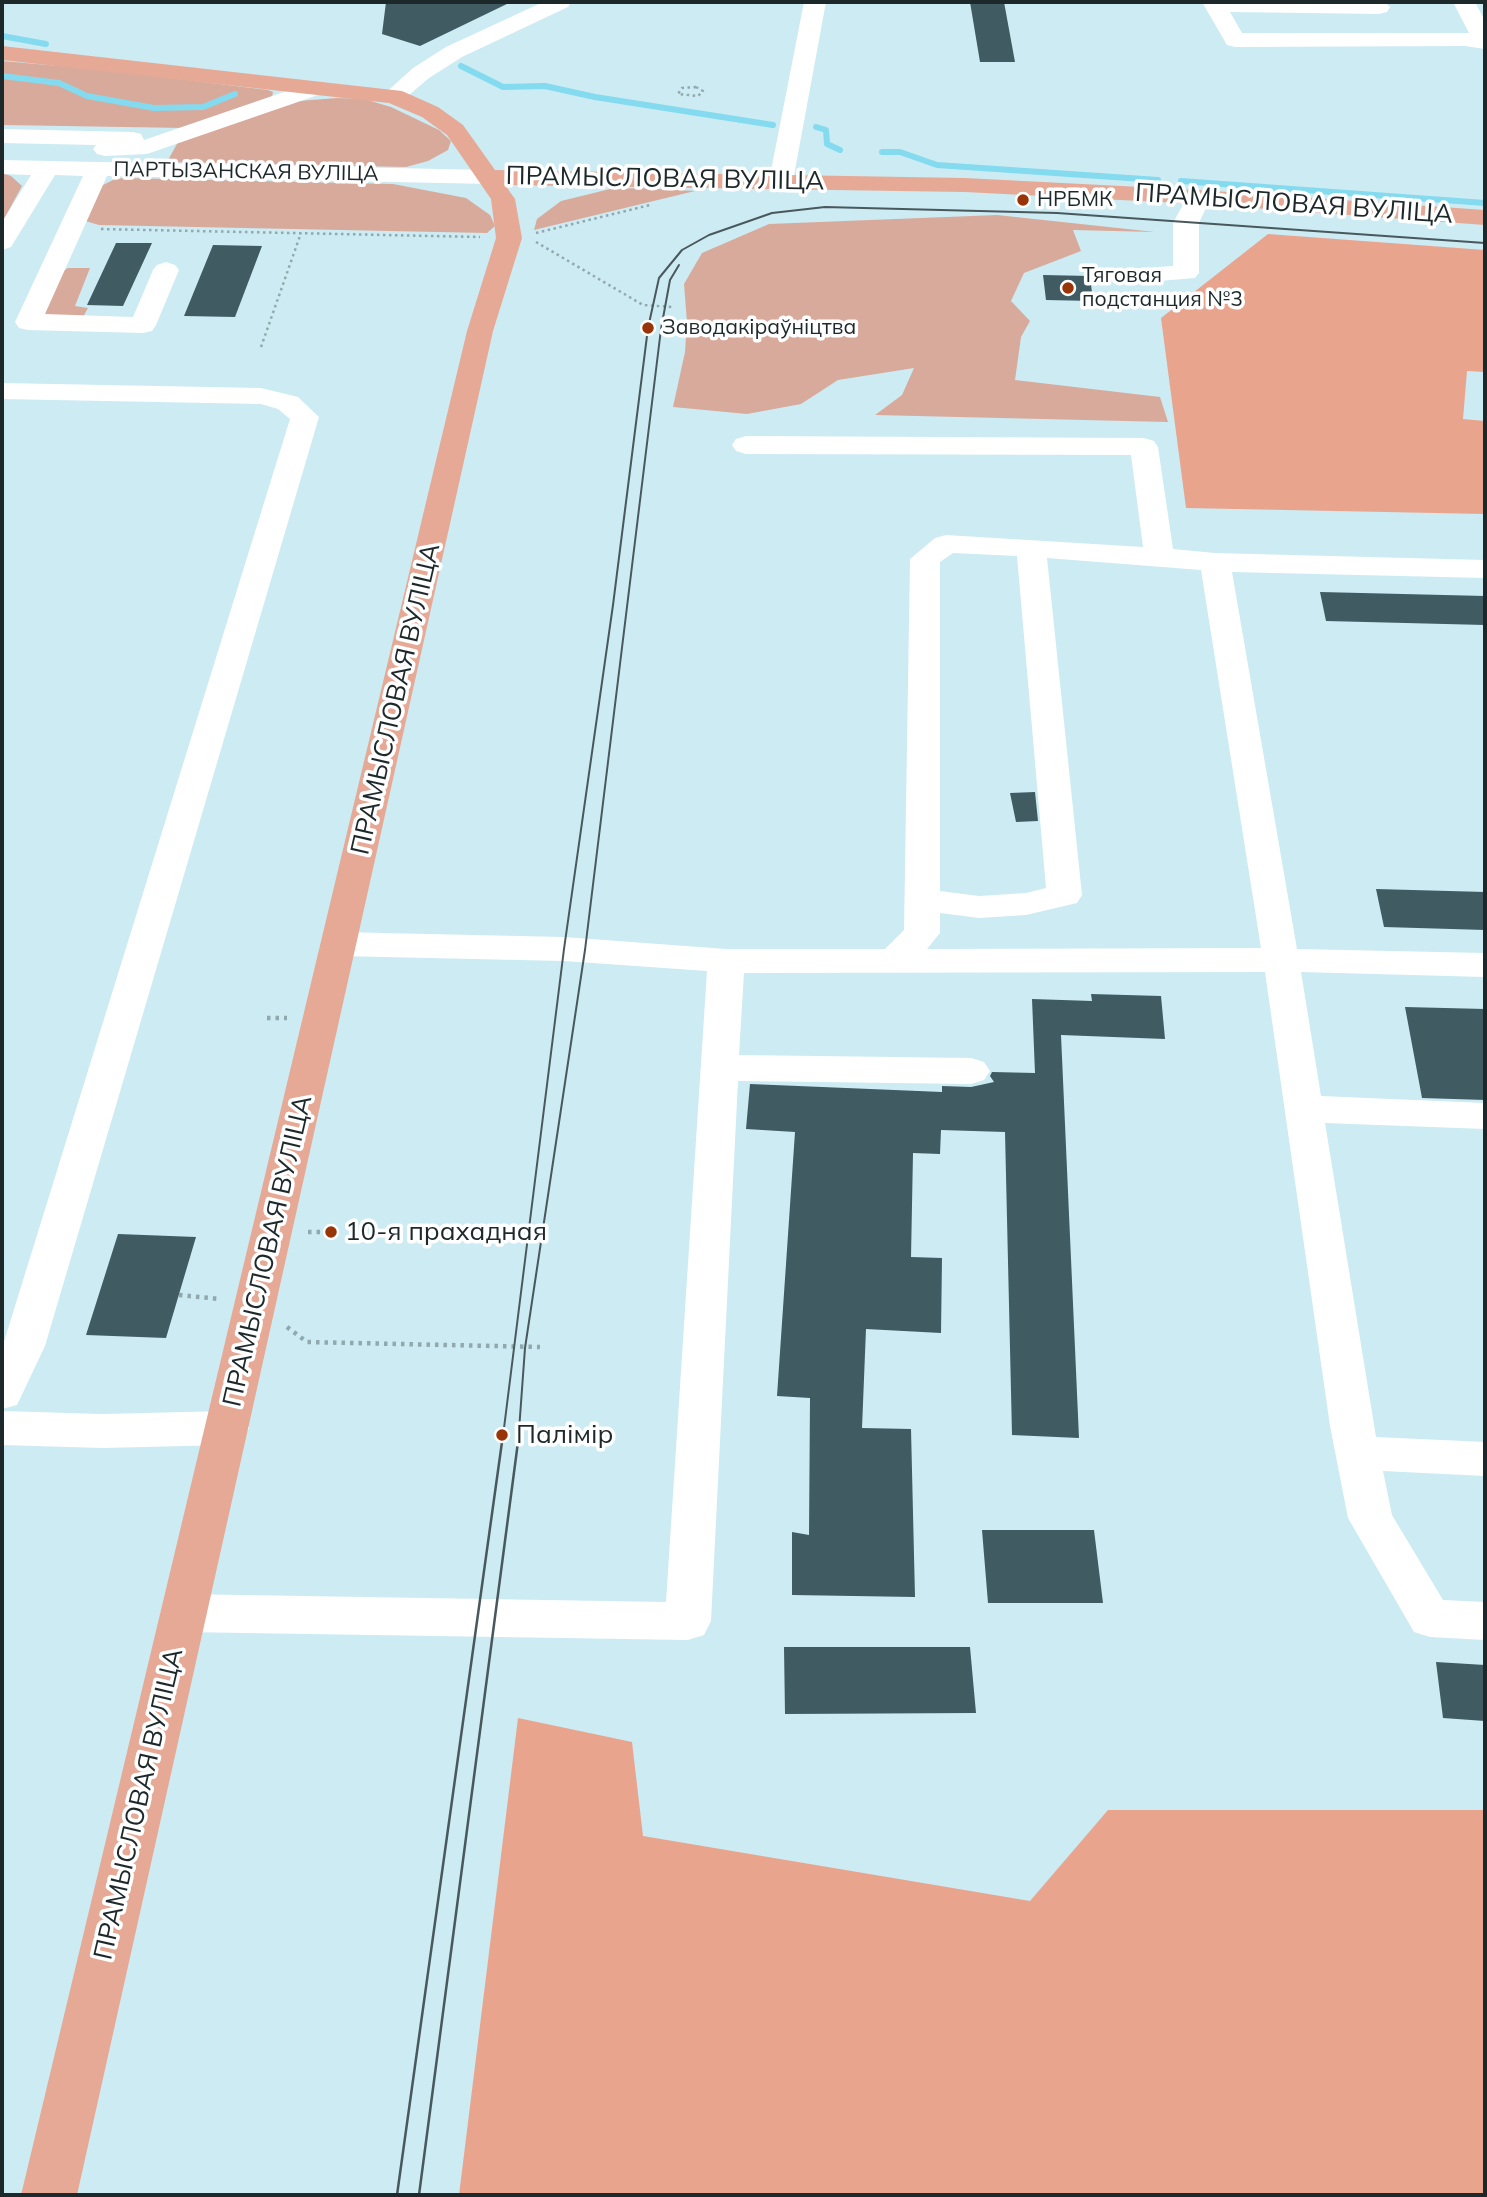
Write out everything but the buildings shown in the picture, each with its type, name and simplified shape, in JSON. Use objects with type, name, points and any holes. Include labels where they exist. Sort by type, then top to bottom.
[{"type":"main road","points":[[2,53],[394,96],[430,112],[455,130],[490,177]]},
{"type":"main road","name":"ПРАМЫСЛОВАЯ ВУЛІЦА","points":[[490,177],[952,185],[1199,197],[1485,217]]},
{"type":"main road","name":"ПРАМЫСЛОВАЯ ВУЛІЦА","points":[[49,2195],[480,331],[509,237],[503,199],[490,177]]},
{"type":"street","points":[[394,96],[421,73],[454,52],[560,2]]},
{"type":"street","points":[[781,181],[815,2]]},
{"type":"street","points":[[1464,2],[1478,41],[1476,66]]},
{"type":"street","points":[[1414,39],[1376,4],[1214,3],[1235,40],[1478,41]]},
{"type":"street","points":[[2,147],[133,149],[313,89]]},
{"type":"street","points":[[2,136],[169,139]]},
{"type":"street","name":"ПАРТЫЗАНСКАЯ ВУЛІЦА","points":[[2,167],[490,177]]},
{"type":"street","points":[[2,242],[47,168]]},
{"type":"street","points":[[98,169],[28,322],[143,325],[166,270]]},
{"type":"street","points":[[1122,276],[1186,273],[1186,223],[1199,197]]},
{"type":"street","points":[[2,391],[261,396],[288,403],[305,417],[24,1346],[2,1393]]},
{"type":"street","points":[[746,445],[1144,447],[1158,557]]},
{"type":"street","points":[[894,961],[922,933],[925,559],[946,544],[1215,562],[1485,569]]},
{"type":"street","points":[[922,900],[979,907],[1026,904],[1063,895],[1031,548]]},
{"type":"street","points":[[1215,562],[1281,960],[1357,1453],[1370,1518],[1430,1618],[1485,1621]]},
{"type":"street","points":[[339,944],[564,949],[726,961],[1281,960],[1485,965]]},
{"type":"street","points":[[183,1613],[688,1621],[726,961]]},
{"type":"street","points":[[719,1068],[971,1071]]},
{"type":"street","points":[[1304,1109],[1485,1116]]},
{"type":"street","points":[[2,1427],[102,1431],[228,1428]]},
{"type":"street","points":[[1357,1453],[1485,1459]]},
{"type":"path","points":[[692,85],[703,93],[689,97],[678,93],[682,88],[692,85]]},
{"type":"path","points":[[70,228],[525,236],[643,305],[672,307]]},
{"type":"path","points":[[261,347],[301,233]]},
{"type":"path","points":[[179,1295],[254,1303],[307,1342],[540,1347]]},
{"type":"shaded area","points":[[2,61],[105,70],[273,92],[272,97],[185,128],[2,125]]},
{"type":"shaded area","points":[[364,99],[391,107],[439,130],[451,141],[448,150],[428,161],[406,167],[167,162],[178,142],[299,101]]},
{"type":"shaded area","points":[[2,173],[11,176],[22,186],[3,221]]},
{"type":"shaded area","points":[[122,178],[393,184],[466,198],[490,215],[495,226],[487,233],[99,225],[82,220],[99,187]]},
{"type":"shaded area","points":[[610,189],[695,191],[534,230],[537,219],[561,201]]},
{"type":"shaded area","points":[[997,215],[1155,232],[1073,230],[1081,251],[1024,273],[1011,301],[1030,321],[1021,337],[1015,380],[1160,397],[1168,422],[875,415],[902,395],[914,368],[838,380],[801,404],[747,414],[673,407],[685,352],[687,322],[684,284],[702,253],[769,224]]},
{"type":"shaded area","points":[[1268,234],[1485,250],[1485,372],[1467,371],[1463,419],[1485,421],[1485,514],[1186,508],[1161,318]]},
{"type":"shaded area","points":[[68,268],[90,268],[75,306],[88,308],[82,319],[47,316],[42,310],[61,272]]},
{"type":"shaded area","points":[[518,1718],[632,1742],[643,1836],[1030,1901],[1108,1810],[1485,1810],[1485,2195],[459,2195]]},
{"type":"waterway","points":[[2,36],[46,44]]},
{"type":"waterway","points":[[461,66],[503,87],[545,86],[595,97],[773,125]]},
{"type":"waterway","points":[[2,76],[59,83],[87,96],[154,108],[203,107],[235,94]]},
{"type":"waterway","points":[[816,127],[826,130],[827,144],[840,150]]},
{"type":"waterway","points":[[882,152],[900,152],[937,165],[1158,180]]},
{"type":"waterway","points":[[1181,181],[1485,203]]},
{"type":"tram line","points":[[502,1444],[564,949],[613,605],[648,328],[659,278],[682,250],[709,235],[772,213],[825,207],[1057,213],[1485,243]]},
{"type":"tram line","points":[[518,1444],[525,1348],[585,950],[661,329],[670,280],[679,265]]},
{"type":"tram line","points":[[397,2195],[502,1442]]},
{"type":"tram line","points":[[419,2195],[518,1442]]},
{"type":"place","name":"НРБМК","points":[[1023,200]]},
{"type":"place","name":"Тяговая подстанция №3","points":[[1068,288]]},
{"type":"place","name":"Заводакіраўніцтва","points":[[648,328]]},
{"type":"place","name":"10-я прахадная","points":[[331,1232]]},
{"type":"place","name":"Палімір","points":[[502,1435]]}]
